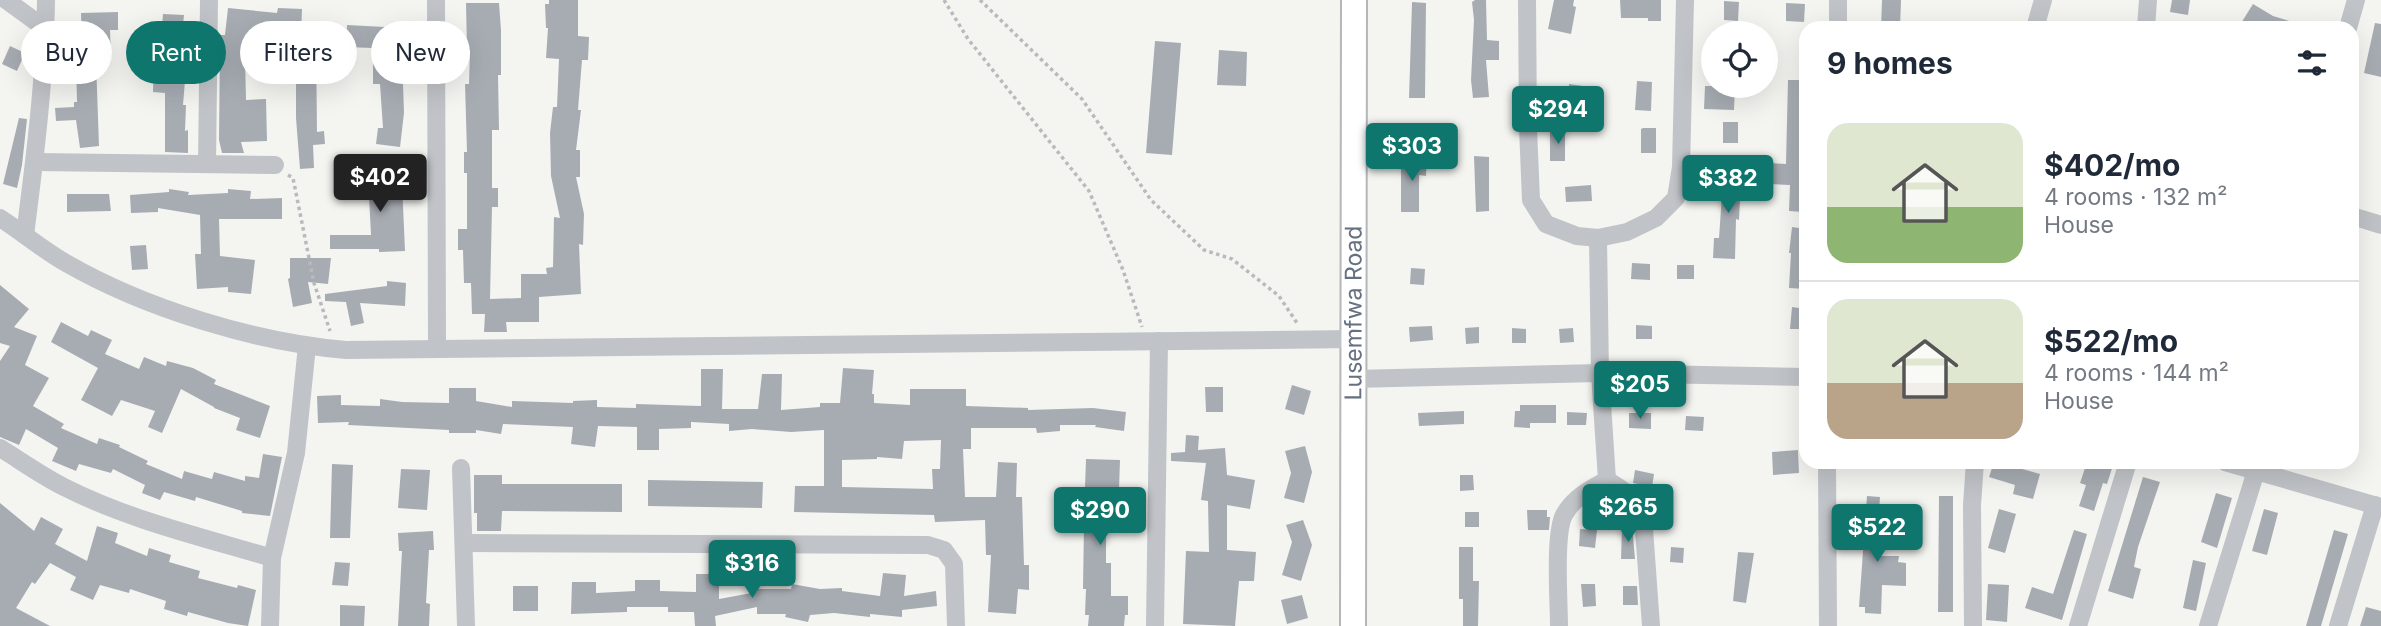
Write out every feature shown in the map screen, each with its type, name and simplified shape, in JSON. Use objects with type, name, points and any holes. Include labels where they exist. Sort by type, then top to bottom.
[{"type":"street","points":[[6,0],[35,21]]},
{"type":"street","points":[[46,0],[46,21]]},
{"type":"street","points":[[206,164],[209,0]]},
{"type":"street","points":[[436,0],[437,348]]},
{"type":"street","name":"Lusemfwa Road","points":[[1353,626],[1354,0]]},
{"type":"street","points":[[1527,0],[1531,200],[1537,214],[1546,224],[1577,236],[1598,238],[1627,232],[1656,218],[1676,198],[1681,167],[1685,0]]},
{"type":"street","points":[[1838,0],[1838,21]]},
{"type":"street","points":[[2037,21],[2043,0]]},
{"type":"street","points":[[2146,21],[2148,0]]},
{"type":"street","points":[[2350,21],[2356,0]]},
{"type":"street","points":[[25,235],[41,84]]},
{"type":"street","points":[[34,162],[275,165]]},
{"type":"street","points":[[0,218],[66,263],[177,314],[307,346],[346,350],[1353,339]]},
{"type":"street","points":[[2359,218],[2381,225]]},
{"type":"street","points":[[1598,238],[1600,373],[1606,480]]},
{"type":"street","points":[[1151,341],[1155,626]]},
{"type":"street","points":[[270,626],[272,558],[296,453],[307,346]]},
{"type":"street","points":[[1354,379],[1600,373],[1799,377]]},
{"type":"street","points":[[0,448],[62,486],[106,506],[272,558]]},
{"type":"street","points":[[461,468],[466,626]]},
{"type":"street","points":[[1828,469],[1828,626]]},
{"type":"street","points":[[1973,626],[1972,505],[1975,469]]},
{"type":"street","points":[[2078,626],[2125,469]]},
{"type":"street","points":[[2249,469],[2378,506],[2338,626]]},
{"type":"street","points":[[2208,626],[2256,471]]},
{"type":"street","points":[[1559,626],[1559,544],[1563,517],[1582,495],[1606,480]]},
{"type":"street","points":[[1606,480],[1637,502],[1643,515],[1651,626]]},
{"type":"street","points":[[464,543],[928,545],[944,550],[954,564],[956,626]]},
{"type":"path","points":[[944,0],[968,39],[1089,191],[1151,341]]},
{"type":"path","points":[[980,0],[1082,99],[1151,200],[1204,250],[1232,259],[1279,296],[1307,339]]},
{"type":"path","points":[[275,165],[293,178],[320,305],[327,327],[346,350]]},
{"type":"building","points":[[549,0],[578,0],[578,36],[589,37],[588,60],[582,60],[578,110],[581,110],[576,150],[580,150],[580,177],[576,177],[584,214],[583,245],[579,244],[581,294],[539,297],[539,322],[506,322],[507,332],[484,332],[485,314],[472,314],[471,283],[464,283],[463,250],[458,250],[458,229],[467,229],[467,173],[464,173],[464,152],[467,152],[465,84],[470,84],[470,21],[466,21],[466,3],[499,3],[499,130],[492,130],[492,188],[498,188],[498,207],[492,207],[490,299],[521,298],[521,274],[547,274],[546,268],[553,267],[554,217],[560,218],[551,176],[550,133],[553,107],[557,107],[559,59],[546,58],[548,28],[545,4],[549,4]]},
{"type":"building","points":[[1486,0],[1487,40],[1499,41],[1499,60],[1486,60],[1489,97],[1473,98],[1472,2]]},
{"type":"building","points":[[1554,0],[1574,0],[1573,6],[1576,7],[1571,34],[1548,29]]},
{"type":"building","points":[[1620,0],[1661,0],[1661,21],[1621,18]]},
{"type":"building","points":[[1882,0],[1901,0],[1900,21],[1881,21]]},
{"type":"building","points":[[2172,0],[2190,0],[2188,15],[2170,12]]},
{"type":"building","points":[[1724,1],[1739,2],[1738,21],[1724,20]]},
{"type":"building","points":[[1412,2],[1426,3],[1425,98],[1409,98]]},
{"type":"building","points":[[1786,3],[1805,4],[1804,21],[1786,21]]},
{"type":"building","points":[[2253,4],[2273,16],[2290,21],[2242,21]]},
{"type":"building","points":[[228,8],[277,13],[278,8],[302,9],[302,21],[240,21],[240,84],[246,84],[246,100],[266,99],[267,141],[241,142],[244,153],[222,153],[219,140],[220,84],[226,84]]},
{"type":"building","points":[[118,12],[118,30],[112,30],[112,21],[81,21],[81,13]]},
{"type":"building","points":[[163,14],[184,15],[183,21],[162,21]]},
{"type":"building","points":[[2375,23],[2381,24],[2381,77],[2364,73]]},
{"type":"building","points":[[357,26],[371,26],[371,48],[357,47]]},
{"type":"building","points":[[1155,41],[1181,43],[1172,155],[1146,153]]},
{"type":"building","points":[[10,46],[21,51],[21,62],[17,71],[2,64]]},
{"type":"building","points":[[1219,50],[1247,52],[1246,86],[1217,85]]},
{"type":"building","points":[[1788,80],[1799,80],[1799,212],[1789,211],[1790,185],[1769,184],[1769,163],[1786,164]]},
{"type":"building","points":[[1637,81],[1652,82],[1651,111],[1635,110]]},
{"type":"building","points":[[77,84],[97,84],[99,146],[80,148],[76,120],[56,121],[55,108],[74,107],[74,102],[77,102]]},
{"type":"building","points":[[153,84],[185,84],[183,105],[186,105],[188,153],[165,152],[165,93],[153,92]]},
{"type":"building","points":[[296,84],[316,84],[317,132],[324,131],[325,144],[313,145],[314,168],[300,169]]},
{"type":"building","points":[[380,84],[403,84],[404,113],[400,147],[376,144],[378,128],[383,128]]},
{"type":"building","points":[[1569,84],[1583,86],[1579,103],[1561,101],[1564,87],[1569,88]]},
{"type":"building","points":[[1704,98],[1734,98],[1734,110],[1704,109]]},
{"type":"building","points":[[19,118],[27,119],[17,188],[3,184]]},
{"type":"building","points":[[1723,122],[1738,122],[1738,143],[1723,143]]},
{"type":"building","points":[[1643,128],[1656,128],[1656,153],[1641,153]]},
{"type":"building","points":[[1550,130],[1565,130],[1565,161],[1550,161]]},
{"type":"building","points":[[1412,155],[1427,155],[1426,176],[1419,175],[1419,212],[1401,212],[1401,163],[1411,164]]},
{"type":"building","points":[[1474,156],[1489,157],[1489,211],[1476,212]]},
{"type":"building","points":[[1734,161],[1735,198],[1740,198],[1739,220],[1736,219],[1735,259],[1713,258],[1714,238],[1719,238],[1723,180],[1721,162]]},
{"type":"building","points":[[399,163],[405,251],[330,249],[330,235],[371,235],[371,196],[366,168]]},
{"type":"building","points":[[1591,185],[1592,201],[1566,202],[1565,187]]},
{"type":"building","points":[[169,189],[189,192],[188,195],[228,193],[228,189],[251,191],[250,199],[282,198],[282,219],[219,219],[220,256],[255,260],[251,294],[228,292],[228,287],[197,289],[195,254],[201,254],[200,215],[158,208],[158,212],[131,213],[130,195],[169,192]]},
{"type":"building","points":[[67,194],[109,194],[111,211],[67,212]]},
{"type":"building","points":[[1792,227],[1799,228],[1799,289],[1789,288]]},
{"type":"building","points":[[146,245],[148,269],[132,270],[130,246]]},
{"type":"building","points":[[290,258],[331,258],[328,284],[308,282],[312,303],[293,307],[288,279]]},
{"type":"building","points":[[1632,263],[1650,264],[1650,280],[1631,279]]},
{"type":"building","points":[[1677,265],[1694,265],[1694,279],[1677,279]]},
{"type":"building","points":[[1411,268],[1425,269],[1424,285],[1410,284]]},
{"type":"building","points":[[387,281],[406,283],[405,306],[360,303],[364,323],[351,326],[346,302],[325,301],[325,294],[387,286]]},
{"type":"building","points":[[0,285],[29,309],[14,327],[37,336],[25,365],[49,378],[33,406],[64,424],[61,428],[97,444],[99,438],[120,445],[119,447],[148,461],[146,464],[182,479],[184,471],[212,479],[214,472],[245,481],[245,476],[259,478],[263,454],[282,457],[270,516],[242,513],[196,497],[195,501],[164,492],[160,500],[142,493],[145,485],[113,469],[111,473],[79,464],[76,471],[52,461],[58,448],[26,429],[19,445],[0,437],[0,361],[10,346],[0,343]]},
{"type":"building","points":[[1792,307],[1799,308],[1799,329],[1790,329]]},
{"type":"building","points":[[61,322],[88,336],[91,330],[112,340],[105,354],[139,369],[144,357],[166,366],[167,361],[193,368],[216,380],[214,384],[270,406],[260,438],[236,430],[240,418],[214,408],[181,389],[162,433],[148,427],[155,411],[121,400],[112,416],[81,400],[98,368],[51,342]]},
{"type":"building","points":[[1636,325],[1652,326],[1652,339],[1636,339]]},
{"type":"building","points":[[1432,326],[1433,340],[1410,342],[1409,327]]},
{"type":"building","points":[[1479,327],[1479,343],[1466,344],[1465,328]]},
{"type":"building","points":[[1512,328],[1526,329],[1526,343],[1512,343]]},
{"type":"building","points":[[1573,328],[1574,342],[1560,343],[1559,329]]},
{"type":"building","points":[[843,368],[874,370],[874,403],[910,405],[910,389],[966,389],[966,406],[1028,410],[1093,408],[1126,412],[1124,431],[1095,427],[1096,425],[1060,425],[1060,431],[1037,433],[1036,428],[971,428],[971,449],[963,449],[965,497],[996,497],[998,462],[1017,463],[1016,497],[1022,497],[1024,565],[1029,565],[1029,590],[1018,589],[1016,614],[988,612],[991,555],[986,555],[985,520],[935,522],[934,515],[794,512],[795,486],[824,486],[824,430],[729,431],[729,424],[691,422],[691,428],[659,429],[659,450],[637,450],[637,427],[598,426],[595,447],[571,444],[573,427],[503,424],[501,434],[476,430],[476,433],[449,433],[449,430],[348,425],[349,422],[318,423],[317,396],[341,395],[341,405],[380,406],[380,399],[449,403],[449,388],[476,388],[476,401],[512,407],[512,401],[573,403],[597,400],[597,407],[636,408],[636,404],[701,406],[701,369],[723,369],[722,409],[758,409],[762,374],[782,374],[781,410],[820,407],[820,403],[840,403]],"holes":[[[941,440],[940,469],[932,469],[933,489],[842,487],[842,460],[877,457],[902,459],[904,441]]]},
{"type":"building","points":[[1292,385],[1311,391],[1304,415],[1285,409]]},
{"type":"building","points":[[1205,387],[1223,387],[1223,412],[1206,412]]},
{"type":"building","points":[[1520,405],[1556,405],[1556,423],[1530,423],[1530,428],[1514,427],[1515,411],[1520,411]]},
{"type":"building","points":[[1464,411],[1464,424],[1419,426],[1418,413]]},
{"type":"building","points":[[1567,412],[1587,413],[1586,425],[1567,425]]},
{"type":"building","points":[[1629,413],[1651,413],[1651,429],[1629,428]]},
{"type":"building","points":[[1686,416],[1704,417],[1703,431],[1685,430]]},
{"type":"building","points":[[1186,435],[1199,436],[1198,450],[1225,448],[1227,475],[1255,480],[1250,509],[1227,505],[1227,550],[1256,552],[1254,581],[1239,581],[1235,626],[1183,624],[1186,551],[1209,552],[1208,501],[1201,500],[1206,463],[1171,461],[1171,453],[1185,452]]},
{"type":"building","points":[[1305,446],[1312,472],[1304,503],[1284,498],[1291,473],[1285,451]]},
{"type":"building","points":[[1798,450],[1799,473],[1773,475],[1772,452]]},
{"type":"building","points":[[1086,459],[1120,460],[1119,489],[1112,488],[1106,526],[1106,563],[1111,563],[1111,596],[1128,596],[1128,615],[1125,615],[1124,626],[1088,626],[1089,615],[1085,615],[1084,525],[1090,488],[1085,488]]},
{"type":"building","points":[[332,464],[353,465],[350,538],[330,538]]},
{"type":"building","points":[[401,469],[430,470],[427,510],[398,508]]},
{"type":"building","points":[[1992,469],[2022,469],[2040,474],[2033,499],[2013,494],[2015,485],[1989,477]]},
{"type":"building","points":[[2085,469],[2112,469],[2107,484],[2103,483],[2094,511],[2079,506],[2086,485],[2080,483]]},
{"type":"building","points":[[1635,470],[1654,474],[1652,487],[1633,483]]},
{"type":"building","points":[[474,475],[502,475],[502,484],[622,484],[622,512],[502,511],[501,531],[477,531]]},
{"type":"building","points":[[1460,475],[1473,475],[1474,490],[1460,491]]},
{"type":"building","points":[[2143,477],[2160,482],[2138,547],[2134,567],[2141,569],[2133,599],[2108,591]]},
{"type":"building","points":[[648,480],[763,482],[762,508],[648,506]]},
{"type":"building","points":[[2216,493],[2232,498],[2217,548],[2201,542]]},
{"type":"building","points":[[1867,496],[1880,497],[1876,556],[1899,556],[1898,562],[1906,563],[1906,586],[1882,585],[1881,614],[1865,613],[1865,607],[1859,607]]},
{"type":"building","points":[[1939,496],[1953,496],[1953,612],[1938,612]]},
{"type":"building","points":[[0,503],[34,531],[41,517],[63,529],[55,544],[87,561],[97,526],[118,533],[115,543],[147,556],[149,548],[171,555],[169,562],[200,571],[198,578],[256,590],[248,626],[188,612],[187,616],[164,609],[166,601],[130,589],[129,593],[100,585],[93,600],[70,590],[76,577],[50,563],[35,584],[32,582],[16,608],[50,626],[0,626]]},
{"type":"building","points":[[1999,509],[2016,514],[2005,553],[1988,548]]},
{"type":"building","points":[[2264,509],[2278,513],[2267,555],[2252,551]]},
{"type":"building","points":[[1527,510],[1547,510],[1547,517],[1550,517],[1549,530],[1528,530]]},
{"type":"building","points":[[1465,512],[1479,512],[1479,527],[1465,527]]},
{"type":"building","points":[[1303,520],[1312,545],[1301,581],[1282,575],[1292,542],[1286,525]]},
{"type":"building","points":[[1622,527],[1632,527],[1635,559],[1621,559]]},
{"type":"building","points":[[1580,529],[1597,530],[1595,548],[1579,546]]},
{"type":"building","points":[[2074,530],[2087,534],[2062,620],[2025,608],[2032,587],[2053,594]]},
{"type":"building","points":[[2334,530],[2348,534],[2321,626],[2306,626]]},
{"type":"building","points":[[433,531],[434,550],[429,550],[426,603],[430,604],[429,626],[398,626],[402,551],[399,551],[398,533]]},
{"type":"building","points":[[1459,547],[1473,547],[1473,581],[1479,581],[1478,626],[1463,626],[1463,599],[1459,599]]},
{"type":"building","points":[[1671,547],[1684,548],[1683,563],[1670,562]]},
{"type":"building","points":[[1738,552],[1754,553],[1746,603],[1733,601]]},
{"type":"building","points":[[2193,560],[2206,563],[2196,611],[2183,608]]},
{"type":"building","points":[[335,562],[350,563],[348,586],[332,585]]},
{"type":"building","points":[[883,573],[906,575],[904,596],[936,591],[937,606],[902,610],[902,617],[834,613],[810,615],[808,622],[785,617],[786,614],[757,614],[757,607],[715,616],[716,626],[695,626],[694,612],[668,612],[668,607],[627,607],[627,612],[571,614],[572,582],[596,582],[596,593],[635,591],[635,580],[660,580],[660,591],[696,592],[696,574],[719,574],[719,599],[757,592],[757,589],[791,589],[792,584],[820,589],[842,588],[842,591],[880,596]]},
{"type":"building","points":[[1581,584],[1595,584],[1596,606],[1583,607]]},
{"type":"building","points":[[1988,584],[2009,585],[2007,622],[1986,620]]},
{"type":"building","points":[[513,586],[538,586],[538,611],[513,611]]},
{"type":"building","points":[[1623,586],[1637,586],[1638,605],[1623,605]]},
{"type":"building","points":[[1302,595],[1308,618],[1287,624],[1281,600]]},
{"type":"building","points":[[340,605],[365,606],[364,626],[340,626]]},
{"type":"building","points":[[2366,607],[2381,611],[2381,626],[2360,626]]}]
